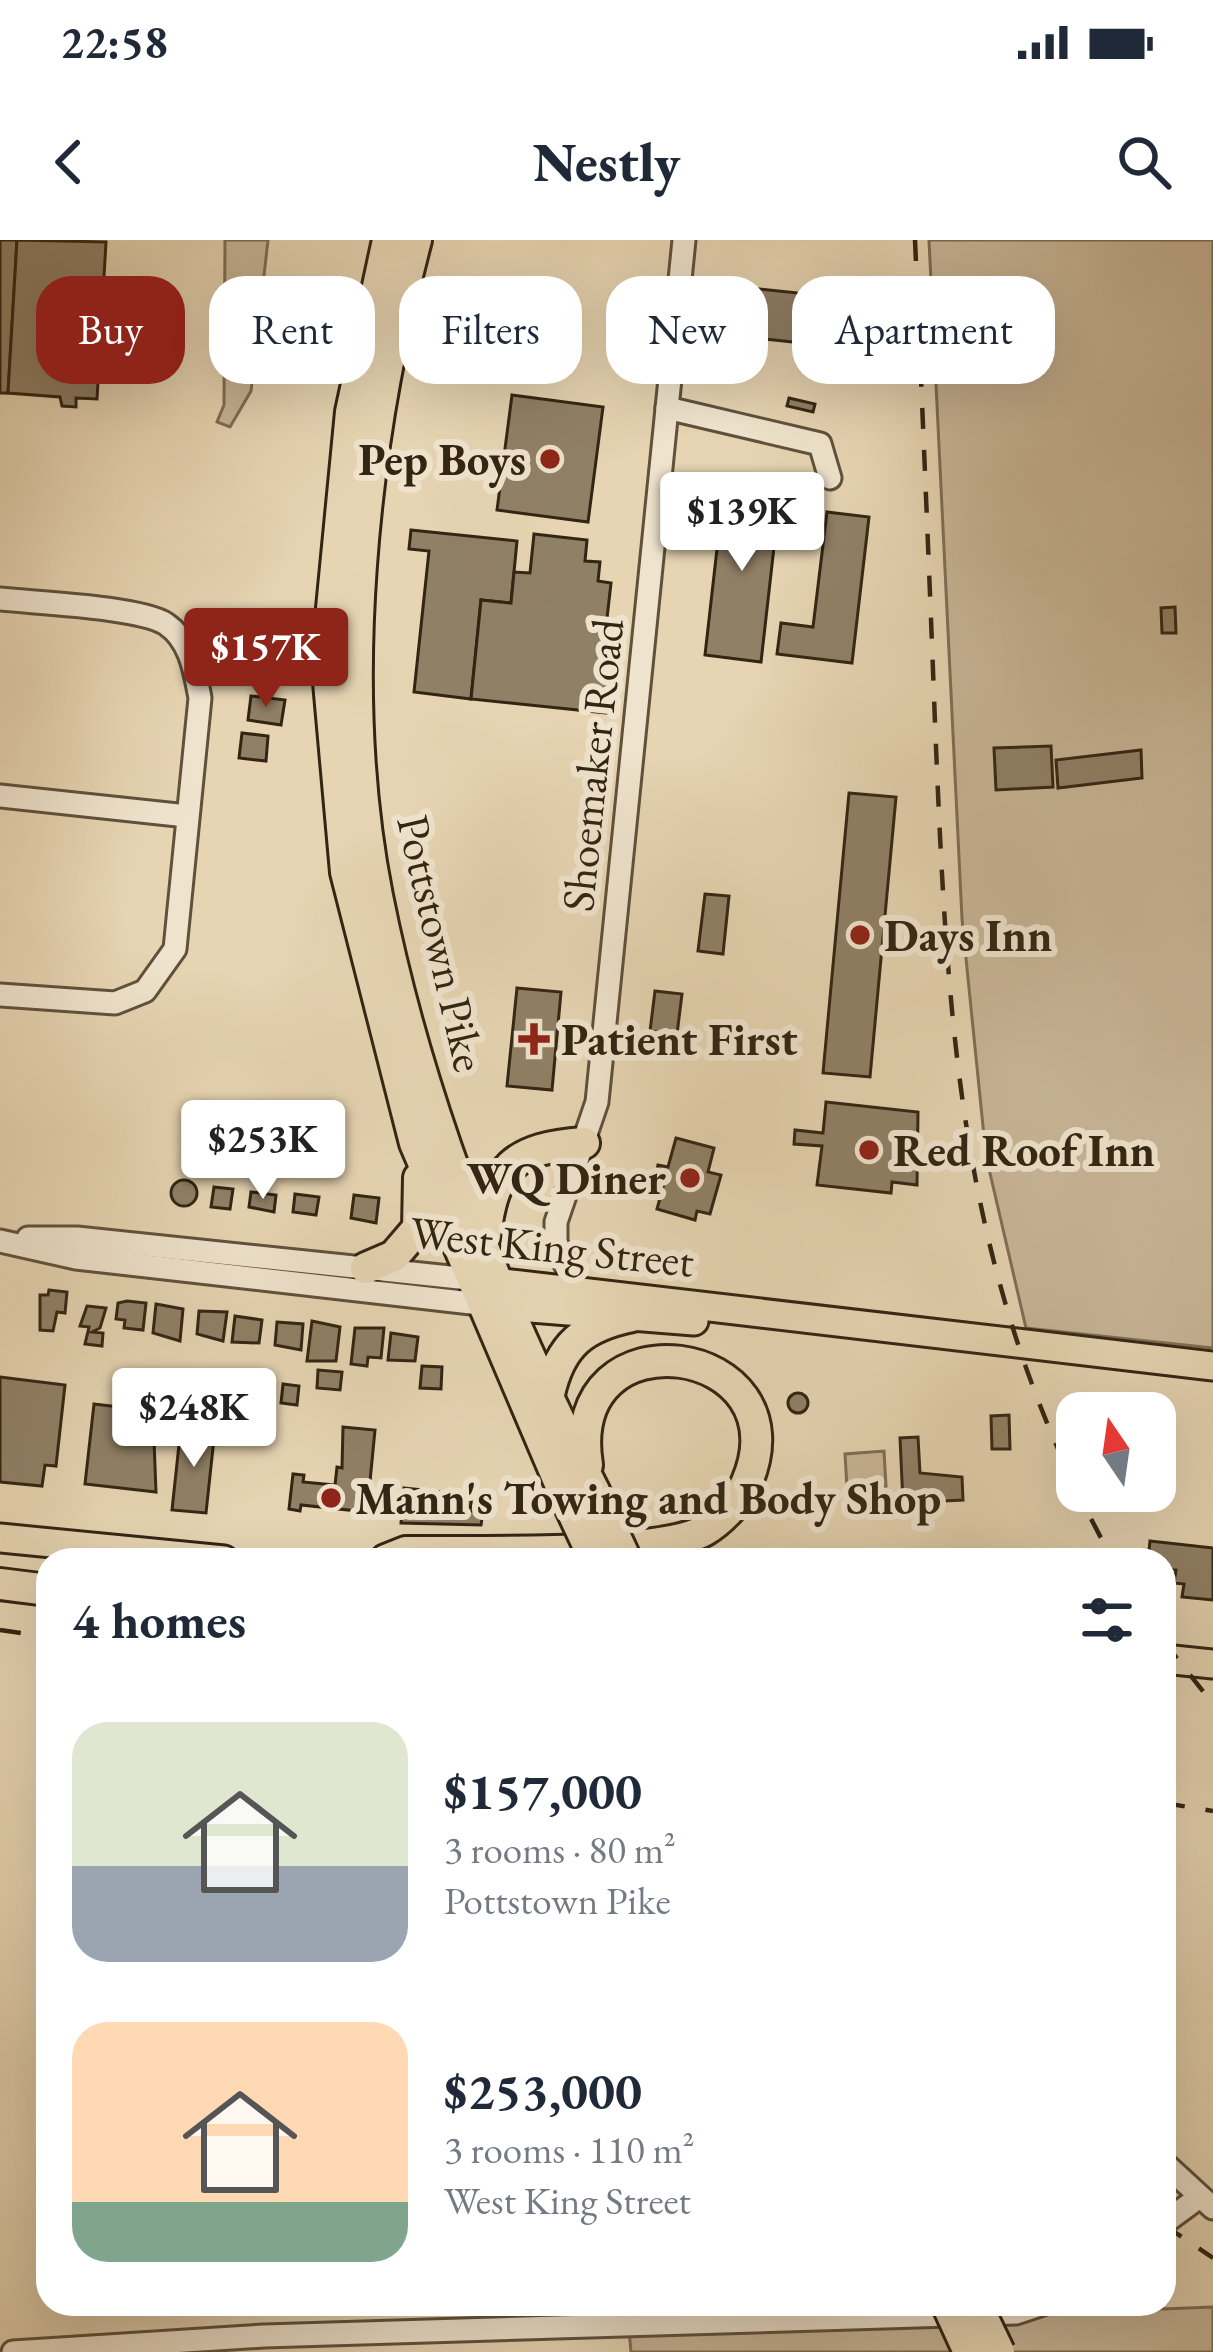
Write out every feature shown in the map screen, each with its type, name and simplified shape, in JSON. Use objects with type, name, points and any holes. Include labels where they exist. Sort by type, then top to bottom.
[{"type":"highway","name":"Pottstown Pike","points":[[388,240],[351,412],[327,660],[346,872],[415,1143],[584,1491],[619,1548]]},
{"type":"highway","name":"Pottstown Pike","points":[[416,240],[386,359],[366,515],[359,648],[363,795],[376,893],[404,1013],[443,1142],[484,1242],[491,1293],[549,1394],[584,1491],[593,1548]]},
{"type":"highway","points":[[366,1268],[401,1250],[418,1228],[422,1199],[415,1143]]},
{"type":"highway","points":[[484,1242],[492,1193],[506,1168],[537,1149],[584,1143]]},
{"type":"highway","points":[[549,1394],[557,1363],[574,1339],[598,1324],[632,1316]]},
{"type":"highway","points":[[521,1548],[664,1543],[705,1530],[736,1502],[749,1476],[753,1429],[742,1397],[719,1375],[690,1360],[661,1357],[630,1368],[602,1390],[587,1419],[584,1491]]},
{"type":"highway","points":[[0,1584],[36,1589]]},
{"type":"highway","points":[[952,2316],[969,2352]]},
{"type":"highway","points":[[982,2316],[999,2352]]},
{"type":"main road","name":"West King Street","points":[[491,1293],[575,1288],[949,1338],[1213,1366]]},
{"type":"main road","name":"West King Street","points":[[491,1293],[632,1316],[949,1338]]},
{"type":"main road","points":[[0,1538],[102,1548]]},
{"type":"main road","points":[[1176,1660],[1213,1664]]},
{"type":"street","name":"Shoemaker Road","points":[[575,1288],[556,1242],[556,1222],[597,1102],[684,240]]},
{"type":"street","points":[[667,408],[820,444],[830,478]]},
{"type":"street","points":[[0,599],[145,616],[168,625],[193,658],[200,698],[175,949],[145,992],[115,1003],[0,995]]},
{"type":"street","points":[[0,796],[187,816]]},
{"type":"street","name":"West King Street","points":[[0,1239],[77,1238],[366,1268],[491,1293]]},
{"type":"street","name":"West King Street","points":[[0,1239],[76,1258],[491,1293]]},
{"type":"street","points":[[1176,2174],[1206,2203],[1176,2217]]},
{"type":"street","points":[[14,2352],[178,2339],[919,2316]]},
{"type":"shaded area","points":[[225,240],[268,240],[264,276],[225,276]]},
{"type":"shaded area","points":[[929,240],[1213,240],[1213,1348],[1026,1328],[986,1156],[962,919],[936,384],[1055,384],[1055,276],[931,276]]},
{"type":"shaded area","points":[[224,384],[252,384],[230,427],[217,422],[224,405]]},
{"type":"shaded area","points":[[884,1451],[886,1486],[847,1488],[845,1454]]},
{"type":"shaded area","points":[[1213,2307],[1213,2352],[631,2352],[629,2330],[984,2316],[1176,2316],[1176,2308]]},
{"type":"building","points":[[0,240],[17,240],[8,393],[0,393]]},
{"type":"building","points":[[17,240],[106,242],[104,276],[36,276],[36,384],[98,384],[97,399],[76,398],[76,407],[62,406],[60,397],[8,393]]},
{"type":"building","points":[[768,290],[792,292],[792,342],[768,339]]},
{"type":"building","name":"Pep Boys","points":[[512,395],[603,407],[588,522],[497,510]]},
{"type":"building","points":[[789,398],[815,404],[813,412],[787,406]]},
{"type":"building","points":[[724,487],[780,494],[761,662],[705,655]]},
{"type":"building","points":[[827,512],[869,517],[852,663],[777,654],[781,623],[813,627]]},
{"type":"building","points":[[411,530],[517,541],[511,603],[481,600],[471,699],[414,692],[429,551],[409,549]]},
{"type":"building","points":[[534,534],[587,540],[585,561],[600,562],[598,581],[611,583],[600,680],[610,681],[607,713],[471,699],[481,600],[511,603],[514,572],[530,573]]},
{"type":"building","points":[[1175,607],[1176,633],[1162,633],[1161,608]]},
{"type":"building","points":[[273,650],[282,679],[256,677],[254,652]]},
{"type":"building","points":[[251,696],[285,700],[281,725],[248,720]]},
{"type":"building","points":[[242,733],[268,736],[266,761],[239,758]]},
{"type":"building","points":[[1051,746],[1053,787],[996,790],[994,748]]},
{"type":"building","points":[[1141,750],[1142,778],[1058,788],[1056,760]]},
{"type":"building","name":"Days Inn","points":[[849,793],[896,797],[870,1077],[823,1073]]},
{"type":"building","points":[[705,894],[729,896],[723,954],[698,951]]},
{"type":"building","name":"Patient First","points":[[517,988],[561,992],[552,1090],[507,1086]]},
{"type":"building","points":[[655,991],[682,994],[677,1034],[650,1031]]},
{"type":"building","name":"Red Roof Inn","points":[[826,1102],[918,1112],[917,1185],[892,1182],[891,1193],[817,1185],[822,1146],[794,1144],[795,1130],[823,1133]]},
{"type":"building","name":"WQ Diner","points":[[676,1138],[714,1148],[708,1172],[721,1175],[710,1214],[697,1211],[695,1220],[657,1209],[665,1180],[655,1177],[658,1165],[668,1167]]},
{"type":"building","points":[[184,1180],[197,1193],[184,1206],[171,1193]]},
{"type":"building","points":[[214,1187],[233,1189],[230,1209],[211,1207]]},
{"type":"building","points":[[251,1192],[276,1195],[274,1212],[249,1207]]},
{"type":"building","points":[[295,1194],[319,1197],[316,1215],[293,1212]]},
{"type":"building","points":[[354,1195],[379,1198],[376,1223],[351,1218]]},
{"type":"building","points":[[49,1290],[67,1292],[65,1313],[57,1312],[53,1331],[40,1330],[40,1295],[48,1295]]},
{"type":"building","points":[[118,1303],[146,1303],[143,1330],[124,1328],[125,1320],[116,1319]]},
{"type":"building","points":[[156,1304],[183,1309],[180,1341],[153,1333]]},
{"type":"building","points":[[87,1306],[106,1308],[100,1328],[92,1332],[103,1333],[102,1346],[85,1344],[89,1327],[80,1326]]},
{"type":"building","points":[[199,1311],[227,1312],[223,1341],[197,1334]]},
{"type":"building","points":[[235,1316],[262,1320],[259,1343],[232,1342]]},
{"type":"building","points":[[312,1321],[340,1327],[336,1361],[307,1361]]},
{"type":"building","points":[[277,1322],[303,1324],[301,1350],[275,1345]]},
{"type":"building","points":[[355,1328],[384,1328],[381,1358],[368,1357],[367,1366],[351,1364]]},
{"type":"building","points":[[391,1333],[418,1337],[415,1361],[388,1360]]},
{"type":"building","points":[[422,1366],[442,1367],[441,1389],[420,1388]]},
{"type":"building","points":[[318,1370],[342,1372],[340,1390],[317,1388]]},
{"type":"building","points":[[0,1377],[65,1385],[56,1466],[45,1465],[42,1486],[0,1482]]},
{"type":"building","points":[[283,1384],[299,1386],[297,1405],[281,1403]]},
{"type":"building","points":[[798,1393],[808,1403],[798,1413],[788,1403]]},
{"type":"building","points":[[94,1404],[128,1408],[124,1436],[154,1440],[156,1492],[85,1484]]},
{"type":"building","points":[[1009,1415],[1010,1449],[992,1449],[991,1416]]},
{"type":"building","points":[[181,1426],[215,1429],[206,1513],[172,1510]]},
{"type":"building","points":[[343,1427],[375,1430],[367,1512],[301,1505],[300,1511],[289,1509],[293,1474],[304,1475],[303,1482],[335,1485],[337,1467],[342,1468]]},
{"type":"building","points":[[918,1437],[920,1473],[962,1477],[963,1500],[903,1503],[900,1438]]},
{"type":"building","points":[[404,1488],[472,1495],[470,1511],[483,1512],[481,1525],[401,1523]]},
{"type":"building","points":[[1150,1541],[1213,1548],[1213,1600],[1182,1597],[1184,1584],[1176,1583],[1176,1548],[1149,1548]]},
{"type":"railway","points":[[915,240],[946,945],[971,1153],[992,1254],[1022,1355],[1061,1457],[1107,1548]]},
{"type":"railway","points":[[0,1630],[36,1635]]},
{"type":"railway","points":[[1176,1657],[1213,1704]]},
{"type":"railway","points":[[1176,1805],[1213,1811]]},
{"type":"railway","points":[[1176,2233],[1213,2258]]},
{"type":"place","name":"Pep Boys","points":[[550,459]]},
{"type":"place","name":"Days Inn","points":[[860,935]]},
{"type":"place","name":"Patient First","points":[[534,1039]]},
{"type":"place","name":"Red Roof Inn","points":[[869,1150]]},
{"type":"place","name":"WQ Diner","points":[[690,1178]]},
{"type":"place","name":"Mann's Towing and Body Shop","points":[[331,1498]]}]
